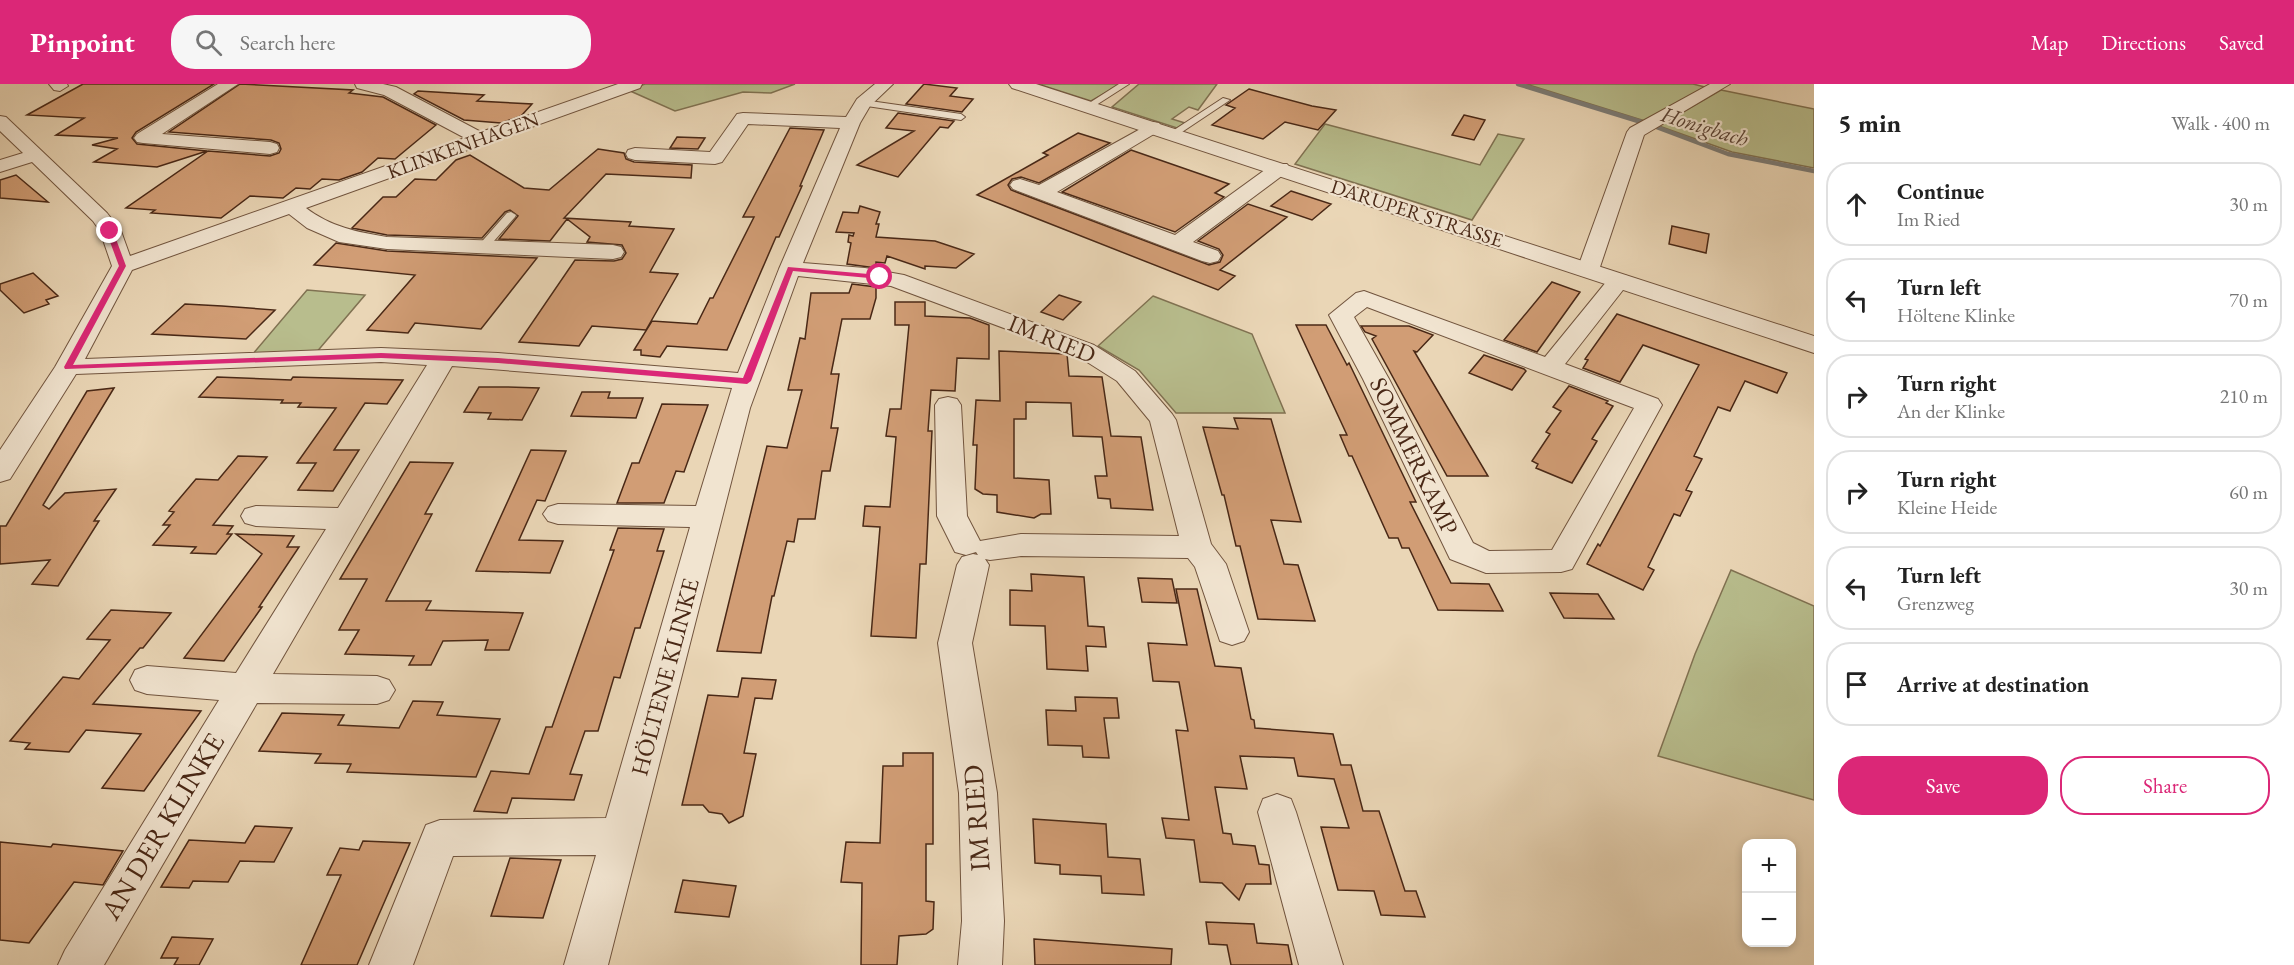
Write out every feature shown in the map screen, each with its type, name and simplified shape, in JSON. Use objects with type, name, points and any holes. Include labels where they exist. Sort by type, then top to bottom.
[{"type":"street","points":[[230,84],[143,138],[270,148]]},
{"type":"street","points":[[363,84],[390,91],[480,139]]},
{"type":"street","name":"KLINKENHAGEN","points":[[123,266],[633,84]]},
{"type":"street","name":"DARUPER STRASSE","points":[[1018,84],[1280,168],[1814,345]]},
{"type":"street","points":[[1588,270],[1636,132],[1722,84]]},
{"type":"street","points":[[635,154],[715,158],[743,118],[871,96]]},
{"type":"street","name":"HÖLTENE KLINKE","points":[[586,965],[709,517],[736,408],[790,269],[871,96]]},
{"type":"street","points":[[0,121],[100,217],[110,231],[123,266],[68,367],[0,472]]},
{"type":"street","points":[[1042,192],[1163,130]]},
{"type":"street","points":[[0,166],[35,155]]},
{"type":"street","points":[[1178,243],[1280,168]]},
{"type":"street","points":[[1020,185],[1210,256]]},
{"type":"street","points":[[293,207],[314,224],[347,237],[387,243],[482,249],[508,247],[613,252]]},
{"type":"street","name":"IM RIED","points":[[790,269],[866,275],[896,280],[1085,350],[1126,376],[1163,420],[1197,547],[1210,564],[1232,632]]},
{"type":"street","points":[[1550,368],[1619,281]]},
{"type":"street","name":"SOMMERKAMP","points":[[1364,298],[1550,368],[1649,405],[1561,561],[1486,562],[1461,551],[1376,379],[1341,315],[1364,298]]},
{"type":"street","points":[[68,367],[381,355],[747,381]]},
{"type":"street","name":"AN DER KLINKE","points":[[80,965],[345,519],[444,358]]},
{"type":"street","points":[[948,405],[952,516],[976,553],[1021,545],[1197,547]]},
{"type":"street","points":[[558,514],[709,517]]},
{"type":"street","points":[[256,516],[345,519]]},
{"type":"street","name":"IM RIED","points":[[976,553],[955,642],[978,793],[983,921],[980,965]]},
{"type":"street","points":[[147,680],[244,688],[377,690]]},
{"type":"street","points":[[1277,812],[1321,965]]},
{"type":"street","points":[[391,965],[440,838],[620,836]]},
{"type":"lane","points":[[1087,107],[1125,84]]},
{"type":"lane","points":[[871,96],[961,117]]},
{"type":"lane","points":[[1163,130],[1226,100]]},
{"type":"lane","points":[[482,249],[511,214]]},
{"type":"green space","points":[[645,84],[795,84],[771,93],[743,92],[675,111],[628,90]]},
{"type":"green space","points":[[1038,84],[1121,84],[1091,101]]},
{"type":"green space","points":[[1139,84],[1217,84],[1198,110],[1189,107],[1172,119],[1185,123],[1177,128],[1112,107]]},
{"type":"green space","points":[[1526,84],[1693,84],[1705,87],[1645,121]]},
{"type":"green space","points":[[1721,90],[1814,109],[1814,168],[1732,152],[1659,126]]},
{"type":"green space","points":[[1325,124],[1480,165],[1498,134],[1524,139],[1472,220],[1295,164]]},
{"type":"green space","points":[[307,290],[365,295],[315,354],[252,355]]},
{"type":"green space","points":[[1153,296],[1252,334],[1285,413],[1176,413],[1139,370],[1098,346]]},
{"type":"green space","points":[[1731,570],[1814,606],[1814,800],[1658,756],[1695,654]]},
{"type":"building","points":[[83,84],[214,84],[136,132],[132,138],[137,144],[207,151],[157,167],[94,162],[117,149],[92,145],[118,138],[56,135],[84,118],[27,115]]},
{"type":"building","points":[[240,84],[353,90],[349,93],[383,97],[436,125],[395,159],[378,158],[362,172],[339,180],[322,179],[310,189],[296,188],[283,198],[250,196],[221,218],[151,213],[155,210],[126,208],[208,151],[270,156],[279,153],[281,149],[279,143],[271,140],[169,132]]},
{"type":"building","points":[[924,84],[957,88],[950,96],[973,99],[962,112],[906,104]]},
{"type":"building","points":[[1249,89],[1336,110],[1318,130],[1285,122],[1263,139],[1212,125],[1235,108],[1226,105]]},
{"type":"building","points":[[418,91],[484,95],[477,101],[532,104],[521,116],[501,123],[464,120],[414,94]]},
{"type":"building","points":[[898,113],[954,121],[948,128],[940,127],[898,177],[857,165],[914,131],[886,128]]},
{"type":"building","points":[[1464,115],[1485,120],[1474,140],[1452,135]]},
{"type":"building","points":[[790,128],[824,130],[800,186],[802,186],[779,237],[776,237],[727,350],[667,346],[660,357],[641,355],[641,350],[634,350],[652,321],[697,324],[710,298],[713,298],[754,217],[743,217]]},
{"type":"building","points":[[1078,133],[1110,143],[1039,183],[1021,177],[1012,179],[1008,185],[1011,190],[1209,265],[1220,262],[1223,255],[1219,249],[1198,241],[1248,204],[1287,217],[1220,270],[1235,276],[1218,290],[977,195],[1048,155],[1043,153]]},
{"type":"building","points":[[677,137],[705,138],[698,149],[670,148]]},
{"type":"building","points":[[598,149],[624,153],[626,159],[634,162],[692,165],[691,178],[606,174],[564,218],[631,222],[629,226],[674,229],[650,272],[678,274],[646,330],[592,326],[579,346],[519,342],[575,260],[614,261],[622,259],[626,253],[622,245],[587,242],[590,237],[567,219],[550,241],[499,239],[518,216],[510,210],[505,212],[482,238],[387,235],[352,228],[383,197],[396,197],[415,179],[436,180],[456,160],[470,155],[524,188],[549,190]]},
{"type":"building","points":[[1131,150],[1229,184],[1215,193],[1224,197],[1175,232],[1062,192]]},
{"type":"building","points":[[16,175],[48,202],[0,198],[0,180]]},
{"type":"building","points":[[1291,191],[1331,204],[1312,220],[1271,206]]},
{"type":"building","points":[[860,206],[880,212],[876,224],[879,224],[876,237],[935,241],[974,254],[956,268],[925,266],[925,269],[887,256],[885,263],[876,262],[876,268],[847,264],[851,243],[848,242],[849,235],[853,236],[854,233],[836,232],[843,212],[858,213]]},
{"type":"building","points":[[1672,226],[1709,234],[1706,253],[1669,244]]},
{"type":"building","points":[[336,243],[387,251],[537,258],[481,329],[415,323],[408,333],[367,330],[415,275],[314,265]]},
{"type":"building","points":[[33,273],[58,296],[46,300],[49,304],[24,313],[0,290],[0,284]]},
{"type":"building","points":[[1552,282],[1580,292],[1537,352],[1504,340]]},
{"type":"building","points":[[852,284],[876,287],[876,298],[870,319],[842,319],[831,374],[839,374],[831,428],[838,428],[830,471],[822,471],[815,519],[798,519],[794,542],[787,541],[774,596],[772,596],[761,653],[717,651],[767,446],[787,448],[802,390],[788,390],[800,338],[805,339],[811,293],[849,293]]},
{"type":"building","points":[[1059,295],[1081,302],[1063,320],[1041,312]]},
{"type":"building","points":[[895,302],[925,302],[925,316],[970,318],[989,325],[989,359],[957,358],[955,391],[931,390],[928,431],[932,431],[926,564],[920,564],[916,638],[871,636],[880,527],[863,526],[865,506],[890,507],[896,437],[886,436],[890,409],[901,409],[909,325],[895,325]]},
{"type":"building","points":[[185,304],[275,310],[246,339],[152,334]]},
{"type":"building","points":[[1617,314],[1787,373],[1777,393],[1745,381],[1730,411],[1718,407],[1694,456],[1702,459],[1686,490],[1692,492],[1680,516],[1674,514],[1648,567],[1654,570],[1643,590],[1587,564],[1598,544],[1600,546],[1699,365],[1643,345],[1620,382],[1583,368],[1588,360],[1585,359]]},
{"type":"building","points":[[1296,325],[1326,325],[1347,365],[1349,363],[1416,502],[1410,502],[1451,583],[1489,584],[1503,611],[1438,610],[1409,548],[1402,548],[1398,538],[1389,538],[1352,456],[1349,456],[1340,435],[1347,435]]},
{"type":"building","points":[[1361,326],[1409,326],[1433,335],[1417,352],[1414,351],[1488,476],[1447,476],[1372,339],[1376,336],[1365,332]]},
{"type":"building","points":[[999,351],[1067,354],[1069,376],[1102,377],[1111,436],[1141,437],[1153,510],[1111,508],[1110,499],[1098,498],[1095,476],[1107,476],[1102,437],[1073,436],[1071,403],[1026,402],[1026,419],[1014,419],[1014,478],[1049,480],[1051,514],[1041,514],[1034,518],[997,512],[997,495],[983,494],[975,489],[977,445],[973,445],[976,400],[1000,401]]},
{"type":"building","points":[[1484,355],[1526,371],[1512,390],[1469,373]]},
{"type":"building","points":[[217,377],[291,380],[293,377],[403,380],[387,404],[365,403],[334,450],[359,450],[333,491],[298,490],[316,463],[297,463],[336,408],[298,407],[301,403],[281,403],[283,400],[199,397]]},
{"type":"building","points":[[1569,386],[1608,401],[1606,403],[1613,406],[1592,439],[1597,441],[1572,483],[1536,468],[1538,464],[1532,461],[1550,434],[1546,432],[1561,411],[1553,407]]},
{"type":"building","points":[[479,387],[539,388],[522,420],[488,419],[491,413],[464,412]]},
{"type":"building","points":[[114,388],[43,505],[49,509],[65,493],[116,489],[94,521],[99,521],[58,586],[32,584],[50,560],[0,564],[0,526],[6,526],[87,391]]},
{"type":"building","points":[[582,392],[610,392],[608,398],[643,398],[636,418],[571,416]]},
{"type":"building","points":[[662,404],[708,405],[684,472],[676,471],[664,503],[617,503],[632,463],[639,463]]},
{"type":"building","points":[[1234,418],[1271,419],[1301,522],[1271,520],[1284,564],[1298,565],[1315,621],[1258,619],[1240,546],[1236,546],[1224,495],[1222,495],[1203,427],[1238,429]]},
{"type":"building","points":[[531,450],[566,451],[545,501],[537,500],[519,540],[563,541],[550,573],[476,571]]},
{"type":"building","points":[[238,456],[267,457],[213,525],[233,526],[227,534],[232,534],[216,554],[191,553],[196,547],[153,545],[170,525],[163,525],[174,512],[169,511],[196,479],[218,480]]},
{"type":"building","points":[[410,462],[453,463],[425,514],[432,514],[386,601],[431,601],[426,610],[523,613],[509,650],[485,650],[488,640],[443,641],[431,665],[409,665],[414,656],[345,654],[359,630],[339,630],[367,579],[340,579]]},
{"type":"building","points":[[618,528],[664,529],[657,551],[664,551],[640,628],[635,628],[620,678],[614,677],[598,731],[585,731],[570,774],[582,775],[574,800],[512,798],[507,813],[474,811],[491,771],[529,774],[546,727],[552,727],[614,550],[610,550]]},
{"type":"building","points":[[236,534],[294,536],[287,547],[299,547],[259,607],[262,607],[224,661],[184,658],[262,554]]},
{"type":"building","points":[[1031,574],[1084,577],[1088,626],[1104,627],[1106,647],[1086,646],[1088,671],[1047,669],[1045,626],[1010,625],[1010,590],[1032,591]]},
{"type":"building","points":[[1138,578],[1172,579],[1177,603],[1142,602]]},
{"type":"building","points":[[1176,589],[1197,589],[1215,666],[1241,668],[1251,719],[1254,720],[1255,728],[1333,734],[1341,765],[1351,765],[1363,811],[1379,811],[1405,891],[1416,891],[1425,917],[1381,915],[1374,891],[1338,890],[1321,827],[1349,828],[1334,779],[1298,776],[1294,758],[1240,756],[1247,789],[1215,787],[1223,833],[1231,834],[1233,844],[1255,846],[1259,864],[1269,865],[1271,884],[1246,884],[1239,900],[1222,883],[1200,882],[1194,840],[1166,838],[1162,818],[1189,820],[1176,730],[1188,731],[1179,682],[1153,681],[1148,643],[1187,645]]},
{"type":"building","points":[[1550,593],[1598,594],[1614,619],[1564,618]]},
{"type":"building","points":[[111,610],[171,613],[93,704],[201,711],[144,791],[102,788],[141,734],[86,730],[69,752],[25,749],[30,743],[10,741],[63,677],[79,679],[110,640],[87,639]]},
{"type":"building","points":[[742,678],[776,680],[772,699],[755,698],[744,753],[756,754],[743,816],[729,823],[722,814],[709,812],[703,805],[682,805],[708,695],[738,697]]},
{"type":"building","points":[[1075,697],[1117,698],[1119,718],[1104,718],[1109,758],[1083,757],[1082,746],[1048,745],[1046,710],[1076,711]]},
{"type":"building","points":[[413,701],[443,702],[437,715],[500,719],[476,777],[347,772],[351,764],[315,763],[321,754],[259,751],[282,713],[344,715],[338,725],[399,728]]},
{"type":"building","points":[[903,753],[933,753],[933,844],[926,844],[926,901],[934,902],[933,929],[926,934],[899,936],[897,965],[861,965],[862,883],[841,882],[846,842],[880,843],[883,766],[903,766]]},
{"type":"building","points":[[1033,819],[1106,824],[1108,857],[1140,859],[1144,895],[1102,893],[1101,876],[1060,874],[1060,865],[1035,863]]},
{"type":"building","points":[[255,826],[292,828],[274,862],[240,861],[228,882],[193,881],[189,888],[161,887],[189,840],[245,843]]},
{"type":"building","points":[[363,841],[410,843],[357,965],[301,965],[341,875],[327,875],[340,848],[359,850]]},
{"type":"building","points":[[0,842],[51,847],[53,844],[123,851],[103,885],[74,882],[29,943],[0,940]]},
{"type":"building","points":[[510,858],[561,860],[543,918],[491,916]]},
{"type":"building","points":[[683,880],[736,886],[729,917],[675,912]]},
{"type":"building","points":[[1206,922],[1254,924],[1257,943],[1288,945],[1292,965],[1231,965],[1227,945],[1209,944]]},
{"type":"building","points":[[172,937],[213,939],[199,965],[174,965],[178,958],[161,958]]},
{"type":"building","points":[[1034,939],[1172,949],[1171,965],[1035,965]]},
{"type":"waterway","name":"Honigbach","points":[[1518,84],[1651,125],[1728,154],[1814,171]]},
{"type":"route","points":[[110,231],[123,266],[68,367],[381,355],[498,361],[747,381],[790,269],[880,277]]}]
